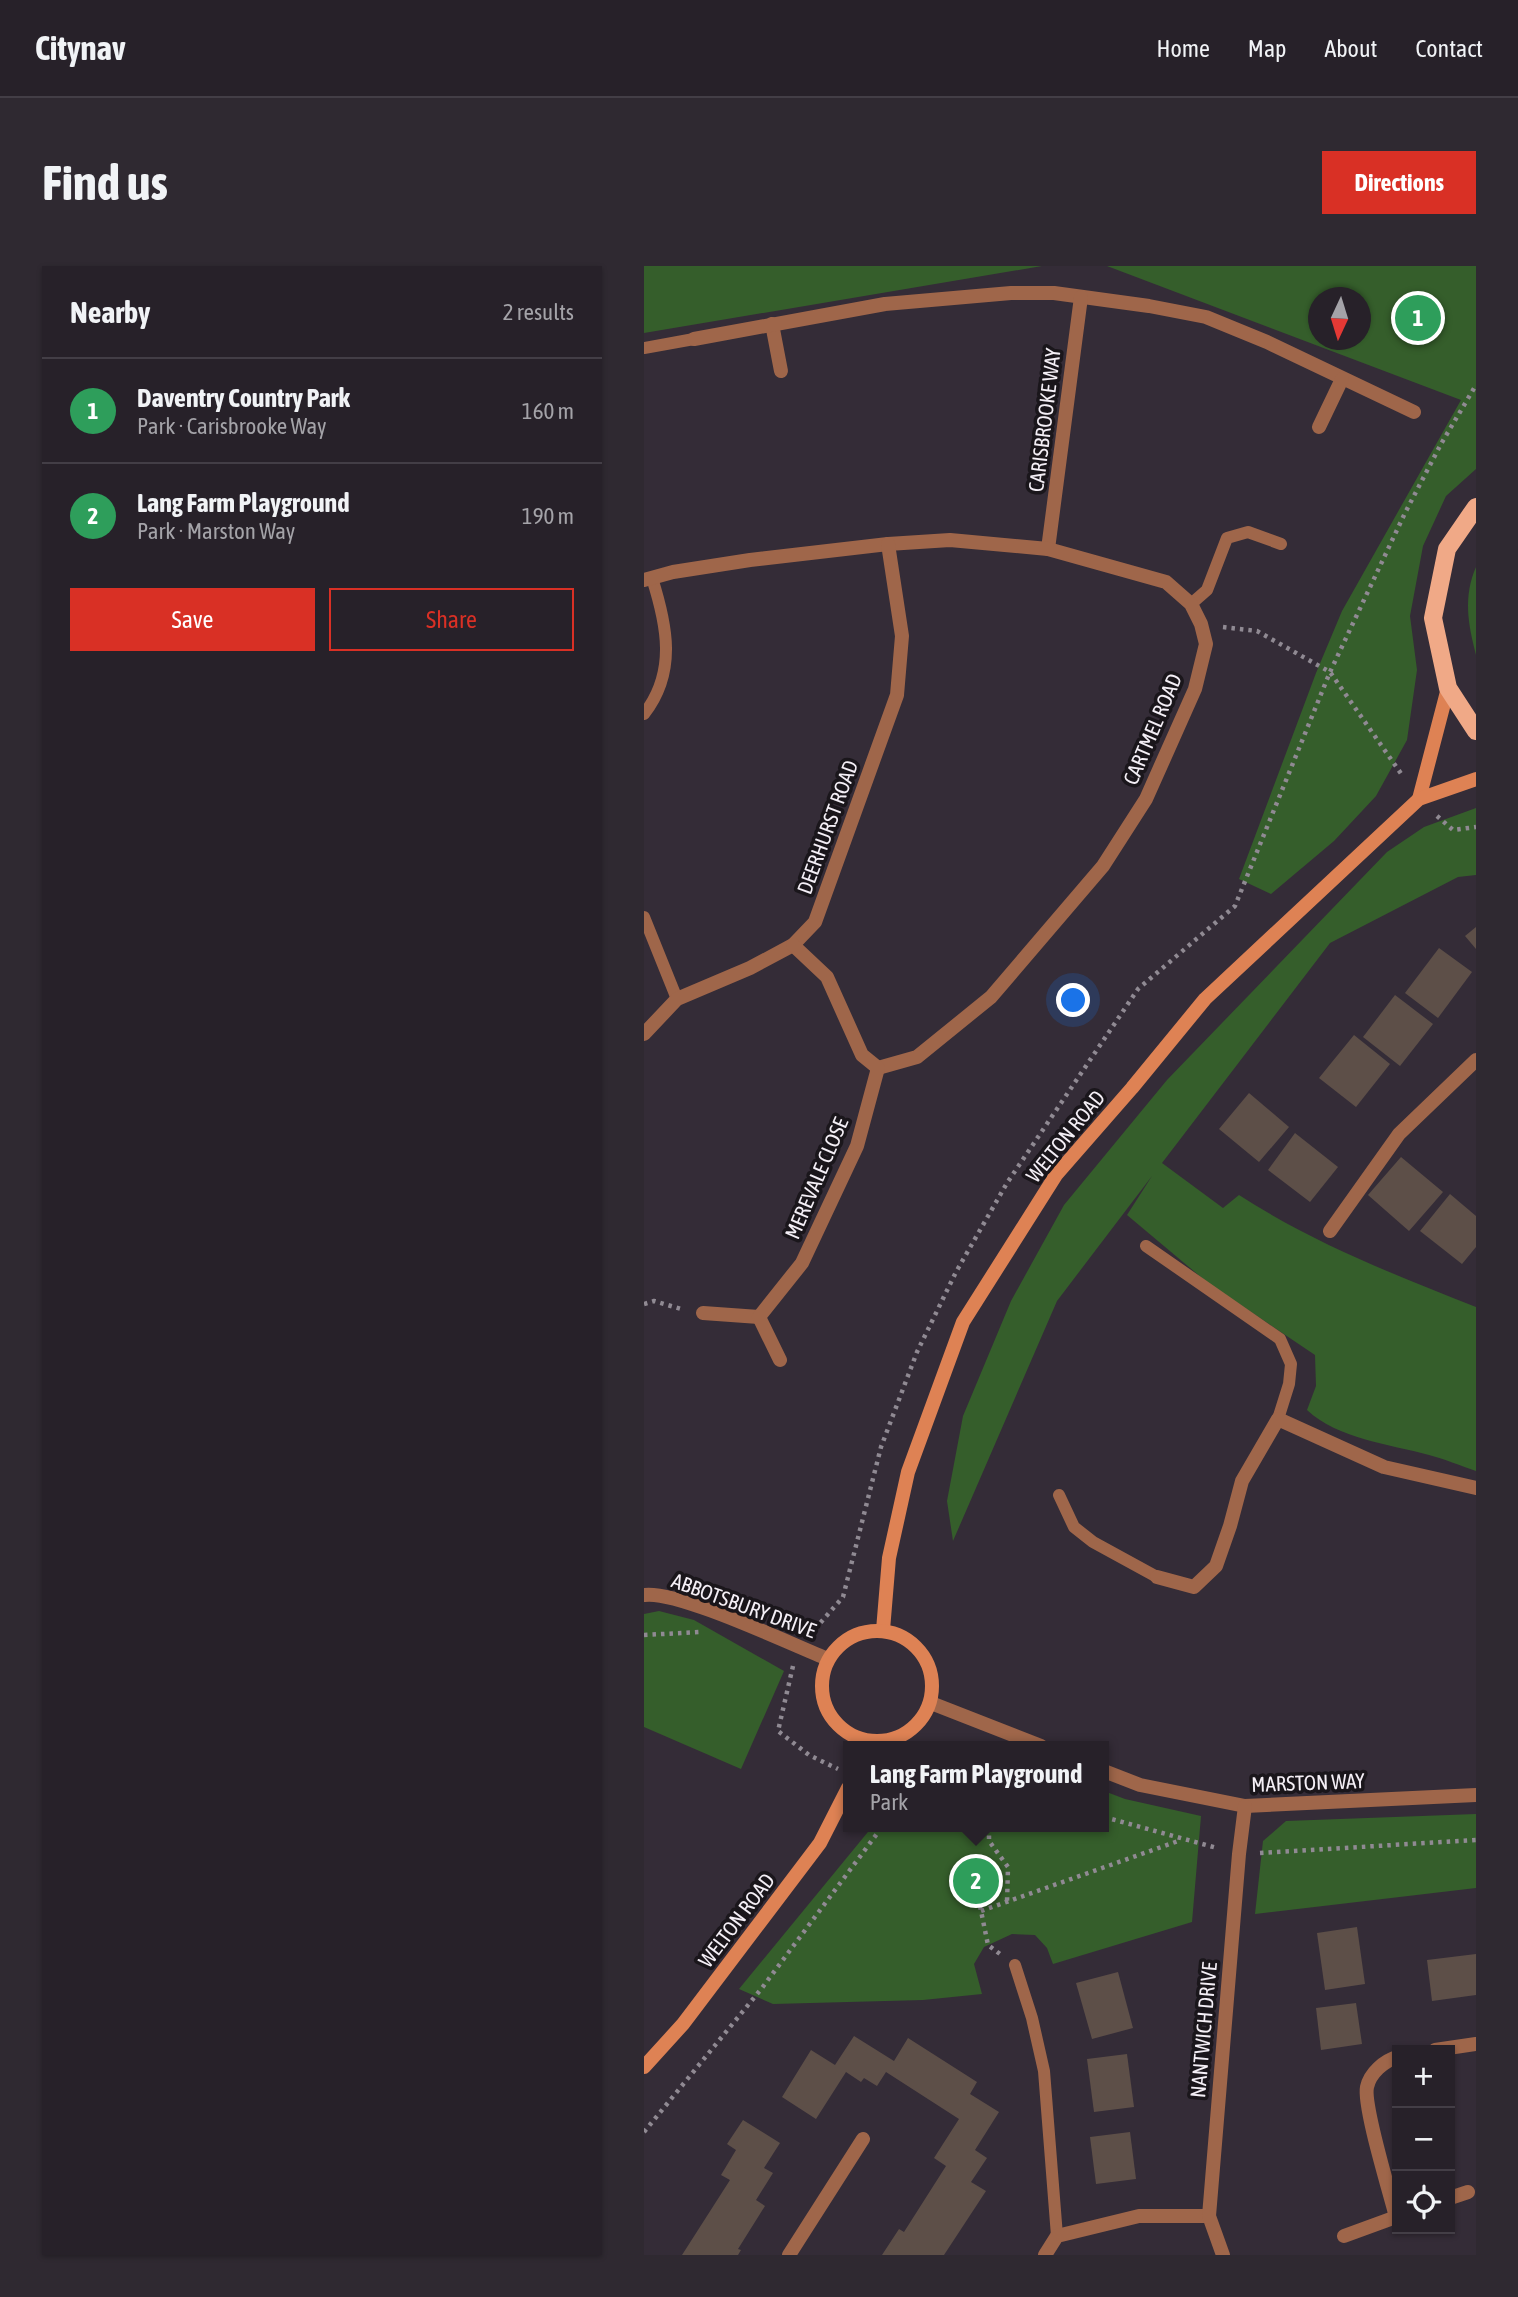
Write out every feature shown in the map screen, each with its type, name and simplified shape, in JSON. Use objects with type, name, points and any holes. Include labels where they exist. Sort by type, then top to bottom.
[{"type":"main road","points":[[1476,507],[1447,549],[1433,618],[1448,688],[1476,731]]},
{"type":"street","points":[[694,338],[885,304],[998,294],[1054,293],[1206,317],[1267,342],[1414,412]]},
{"type":"street","name":"CARISBROOKE WAY","points":[[1048,549],[1081,297]]},
{"type":"street","points":[[772,324],[781,371]]},
{"type":"street","points":[[1319,427],[1342,379]]},
{"type":"street","name":"CARTMEL ROAD","points":[[648,579],[673,572],[750,560],[888,544],[950,540],[1048,549],[1166,582],[1191,604],[1202,624],[1206,644],[1195,689],[1146,799],[1104,866],[991,997],[917,1057],[878,1068]]},
{"type":"street","name":"DEERHURST ROAD","points":[[644,1034],[677,999],[750,968],[793,945],[815,922],[897,695],[902,636],[888,544]]},
{"type":"street","points":[[1419,799],[1448,688]]},
{"type":"street","name":"WELTON ROAD","points":[[883,1630],[889,1558],[908,1472],[963,1322],[1056,1175],[1205,999],[1419,799],[1476,779]]},
{"type":"street","points":[[793,945],[827,977],[862,1055],[878,1068]]},
{"type":"street","points":[[1330,1231],[1399,1135],[1476,1060]]},
{"type":"street","name":"MEREVALE CLOSE","points":[[759,1317],[802,1263],[857,1146],[878,1068]]},
{"type":"street","points":[[703,1313],[759,1317],[780,1360]]},
{"type":"street","points":[[1157,1577],[1194,1587],[1216,1566],[1242,1481],[1278,1419],[1330,1445],[1384,1467],[1476,1488]]},
{"type":"street","name":"ABBOTSBURY DRIVE","points":[[644,1595],[652,1594],[692,1604],[828,1659]]},
{"type":"street","points":[[860,1741],[835,1722],[826,1708],[822,1675],[828,1659],[838,1646],[851,1636],[883,1630],[902,1636],[918,1647],[929,1664],[933,1684],[931,1703],[921,1721],[904,1735],[885,1741]]},
{"type":"street","points":[[931,1703],[1028,1741]]},
{"type":"street","name":"MARSTON WAY","points":[[1109,1772],[1140,1785],[1245,1806],[1476,1795]]},
{"type":"street","name":"WELTON ROAD","points":[[644,2067],[683,2024],[820,1843],[843,1798]]},
{"type":"street","name":"NANTWICH DRIVE","points":[[1223,2255],[1209,2216],[1245,1806]]},
{"type":"street","points":[[1455,2047],[1476,2044]]},
{"type":"street","points":[[1392,2060],[1374,2071],[1366,2088],[1369,2112],[1392,2201]]},
{"type":"street","points":[[789,2255],[863,2139]]},
{"type":"street","points":[[1455,2196],[1468,2192]]},
{"type":"street","points":[[1045,2255],[1057,2235],[1139,2216],[1209,2216]]},
{"type":"street","points":[[1344,2236],[1392,2218]]},
{"type":"lane","points":[[644,348],[694,338]]},
{"type":"lane","points":[[1191,604],[1207,590],[1227,538],[1248,533],[1281,544]]},
{"type":"lane","points":[[644,714],[651,705],[667,663],[664,617],[648,579]]},
{"type":"lane","points":[[644,917],[677,999]]},
{"type":"lane","points":[[1146,1246],[1280,1339],[1291,1364],[1289,1384],[1278,1419]]},
{"type":"lane","points":[[1059,1495],[1074,1527],[1093,1542],[1157,1577]]},
{"type":"lane","points":[[1015,1965],[1032,2018],[1044,2071],[1057,2235]]},
{"type":"path","points":[[843,1772],[809,1755],[778,1731],[799,1647],[843,1597],[881,1447],[917,1352],[956,1272],[1007,1183],[1138,989],[1235,906],[1330,672],[1405,513],[1441,443],[1476,385]]},
{"type":"path","points":[[1202,624],[1257,631],[1330,672],[1419,799],[1453,830],[1476,827]]},
{"type":"path","points":[[644,1304],[654,1301],[703,1313]]},
{"type":"path","points":[[1109,1818],[1239,1854],[1476,1840]]},
{"type":"path","points":[[644,2132],[762,1988],[878,1832]]},
{"type":"path","points":[[989,1832],[989,1842],[1007,1867],[1007,1902]]},
{"type":"path","points":[[1015,1965],[988,1945],[981,1909],[1184,1839]]},
{"type":"green space","points":[[644,266],[1042,266],[644,333]]},
{"type":"green space","points":[[1107,266],[1476,266],[1476,469],[1446,496],[1423,546],[1410,616],[1417,670],[1407,740],[1376,796],[1334,841],[1271,894],[1239,879],[1342,611],[1461,400],[1329,350],[1371,350],[1371,287],[1308,287],[1308,342]]},
{"type":"green space","points":[[1476,567],[1476,655],[1468,600]]},
{"type":"green space","points":[[1476,808],[1476,875],[1458,877],[1330,943],[1162,1163],[1223,1208],[1239,1195],[1325,1243],[1476,1307],[1476,1471],[1349,1434],[1320,1420],[1307,1410],[1316,1386],[1315,1355],[1208,1283],[1127,1215],[1152,1176],[1057,1301],[953,1541],[947,1501],[963,1416],[1011,1301],[1064,1205],[1167,1080],[1387,852],[1424,827]]},
{"type":"green space","points":[[659,1611],[694,1620],[784,1671],[741,1769],[644,1727],[644,1614]]},
{"type":"green space","points":[[1109,1793],[1201,1816],[1192,1922],[1053,1964],[1047,1948],[1035,1935],[1012,1934],[984,1947],[974,1964],[982,1994],[923,2000],[773,2004],[739,1989],[868,1832],[1109,1832]]},
{"type":"green space","points":[[1476,1814],[1476,1888],[1255,1914],[1263,1841],[1286,1821]]},
{"type":"building","points":[[1476,927],[1476,949],[1465,936]]},
{"type":"building","points":[[1439,948],[1472,972],[1438,1018],[1405,993]]},
{"type":"building","points":[[1395,995],[1433,1024],[1400,1066],[1363,1037]]},
{"type":"building","points":[[1354,1035],[1390,1064],[1356,1107],[1319,1078]]},
{"type":"building","points":[[1249,1093],[1289,1127],[1259,1162],[1219,1129]]},
{"type":"building","points":[[1295,1133],[1338,1167],[1310,1202],[1268,1170]]},
{"type":"building","points":[[1401,1157],[1443,1192],[1409,1231],[1368,1195]]},
{"type":"building","points":[[1450,1194],[1476,1216],[1476,1247],[1462,1264],[1420,1231]]},
{"type":"building","points":[[1357,1927],[1365,1984],[1325,1990],[1317,1933]]},
{"type":"building","points":[[1476,1954],[1476,1995],[1432,2001],[1427,1960]]},
{"type":"building","points":[[1118,1972],[1133,2028],[1092,2039],[1076,1983]]},
{"type":"building","points":[[1356,2003],[1362,2044],[1321,2050],[1316,2008]]},
{"type":"building","points":[[854,2036],[894,2061],[908,2038],[977,2082],[970,2094],[999,2112],[975,2150],[987,2158],[971,2182],[986,2191],[944,2255],[882,2255],[899,2229],[904,2232],[946,2166],[934,2158],[959,2119],[886,2072],[877,2086],[864,2078],[861,2082],[846,2072],[816,2119],[782,2097],[811,2050],[835,2065]]},
{"type":"building","points":[[1127,2054],[1134,2107],[1094,2112],[1087,2059]]},
{"type":"building","points":[[743,2120],[780,2143],[764,2168],[773,2173],[756,2200],[765,2206],[738,2249],[741,2250],[738,2255],[682,2255],[730,2180],[721,2175],[736,2150],[727,2144]]},
{"type":"building","points":[[1130,2132],[1136,2179],[1096,2184],[1090,2137]]},
{"type":"place","name":"Daventry Country Park","points":[[1418,318]]},
{"type":"place","name":"Lang Farm Playground","points":[[976,1881]]}]
